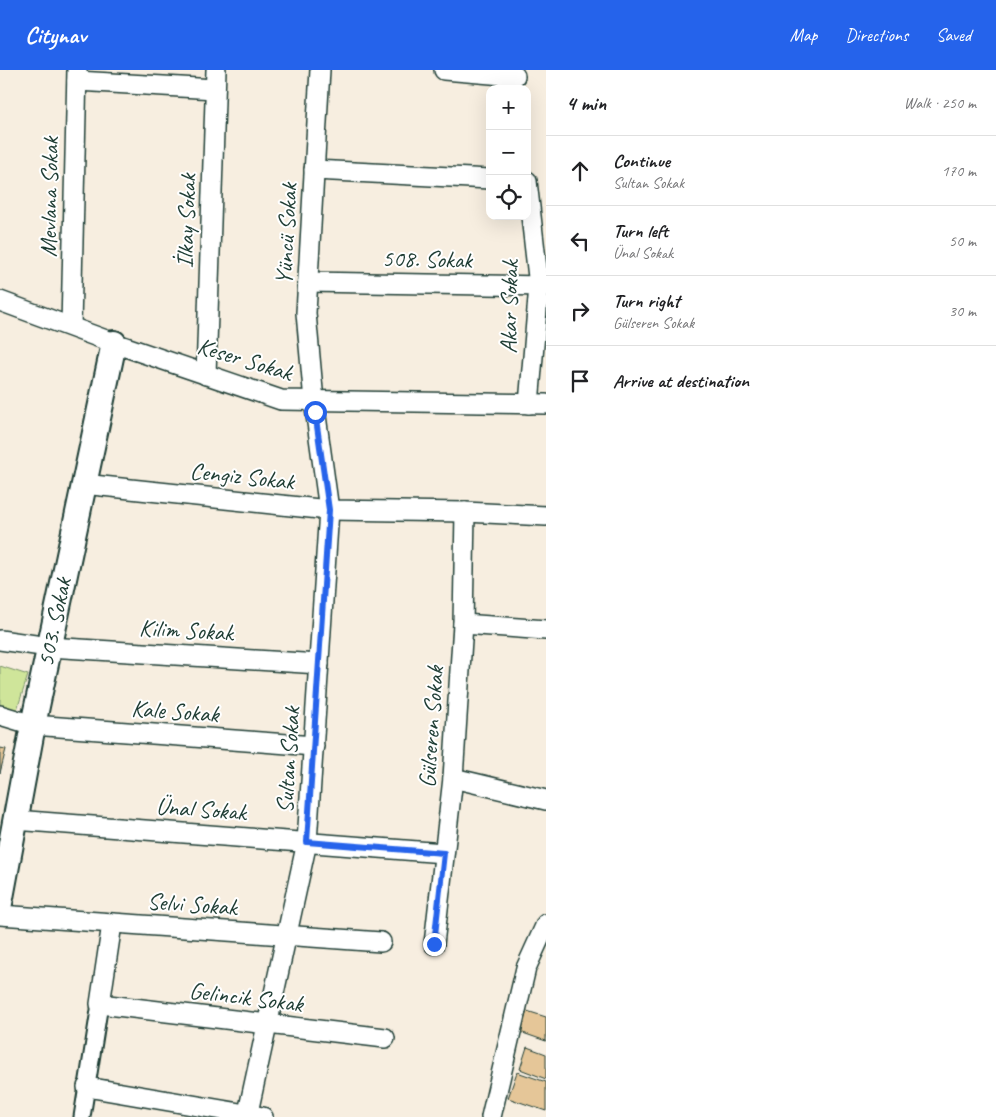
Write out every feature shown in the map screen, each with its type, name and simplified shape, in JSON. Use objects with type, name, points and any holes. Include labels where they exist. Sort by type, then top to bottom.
[{"type":"street","name":"İlkay Sokak","points":[[206,374],[216,70]]},
{"type":"street","name":"Yüncü Sokak","points":[[314,401],[306,313],[320,70]]},
{"type":"street","points":[[444,70],[515,78]]},
{"type":"street","points":[[77,76],[216,89]]},
{"type":"street","name":"Mevlana Sokak","points":[[71,326],[77,76]]},
{"type":"street","points":[[314,170],[486,179]]},
{"type":"street","name":"Akar Sokak","points":[[531,206],[543,286],[538,404]]},
{"type":"street","name":"508. Sokak","points":[[308,282],[543,286]]},
{"type":"street","name":"Keser Sokak","points":[[0,300],[114,343],[281,400],[538,404]]},
{"type":"street","name":"503. Sokak","points":[[0,903],[33,725],[114,343]]},
{"type":"street","name":"Sultan Sokak","points":[[252,1116],[267,1025],[307,842],[329,510],[314,401]]},
{"type":"street","name":"Cengiz Sokak","points":[[84,484],[329,510],[465,512],[546,516]]},
{"type":"street","name":"Gülseren Sokak","points":[[434,944],[453,778],[463,624],[465,512]]},
{"type":"street","points":[[463,624],[546,630]]},
{"type":"street","name":"Kilim Sokak","points":[[0,640],[49,647],[319,664]]},
{"type":"street","name":"Kale Sokak","points":[[0,716],[33,725],[314,746]]},
{"type":"street","points":[[453,778],[546,800]]},
{"type":"street","name":"Ünal Sokak","points":[[15,820],[444,853]]},
{"type":"street","name":"Selvi Sokak","points":[[0,915],[381,942]]},
{"type":"street","points":[[82,1117],[112,924]]},
{"type":"street","points":[[491,1117],[526,968],[546,924]]},
{"type":"street","name":"Gelincik Sokak","points":[[100,1004],[385,1038]]},
{"type":"street","points":[[87,1087],[252,1116]]},
{"type":"green space","points":[[0,666],[28,675],[15,716],[0,710]]},
{"type":"building","points":[[0,748],[6,749],[0,773]]},
{"type":"building","points":[[527,1011],[546,1017],[546,1041],[520,1032]]},
{"type":"building","points":[[527,1047],[546,1054],[546,1079],[520,1069]]},
{"type":"building","points":[[517,1072],[546,1082],[546,1111],[508,1098]]},
{"type":"route","points":[[315,412],[329,510],[307,842],[444,853],[434,944]]}]
